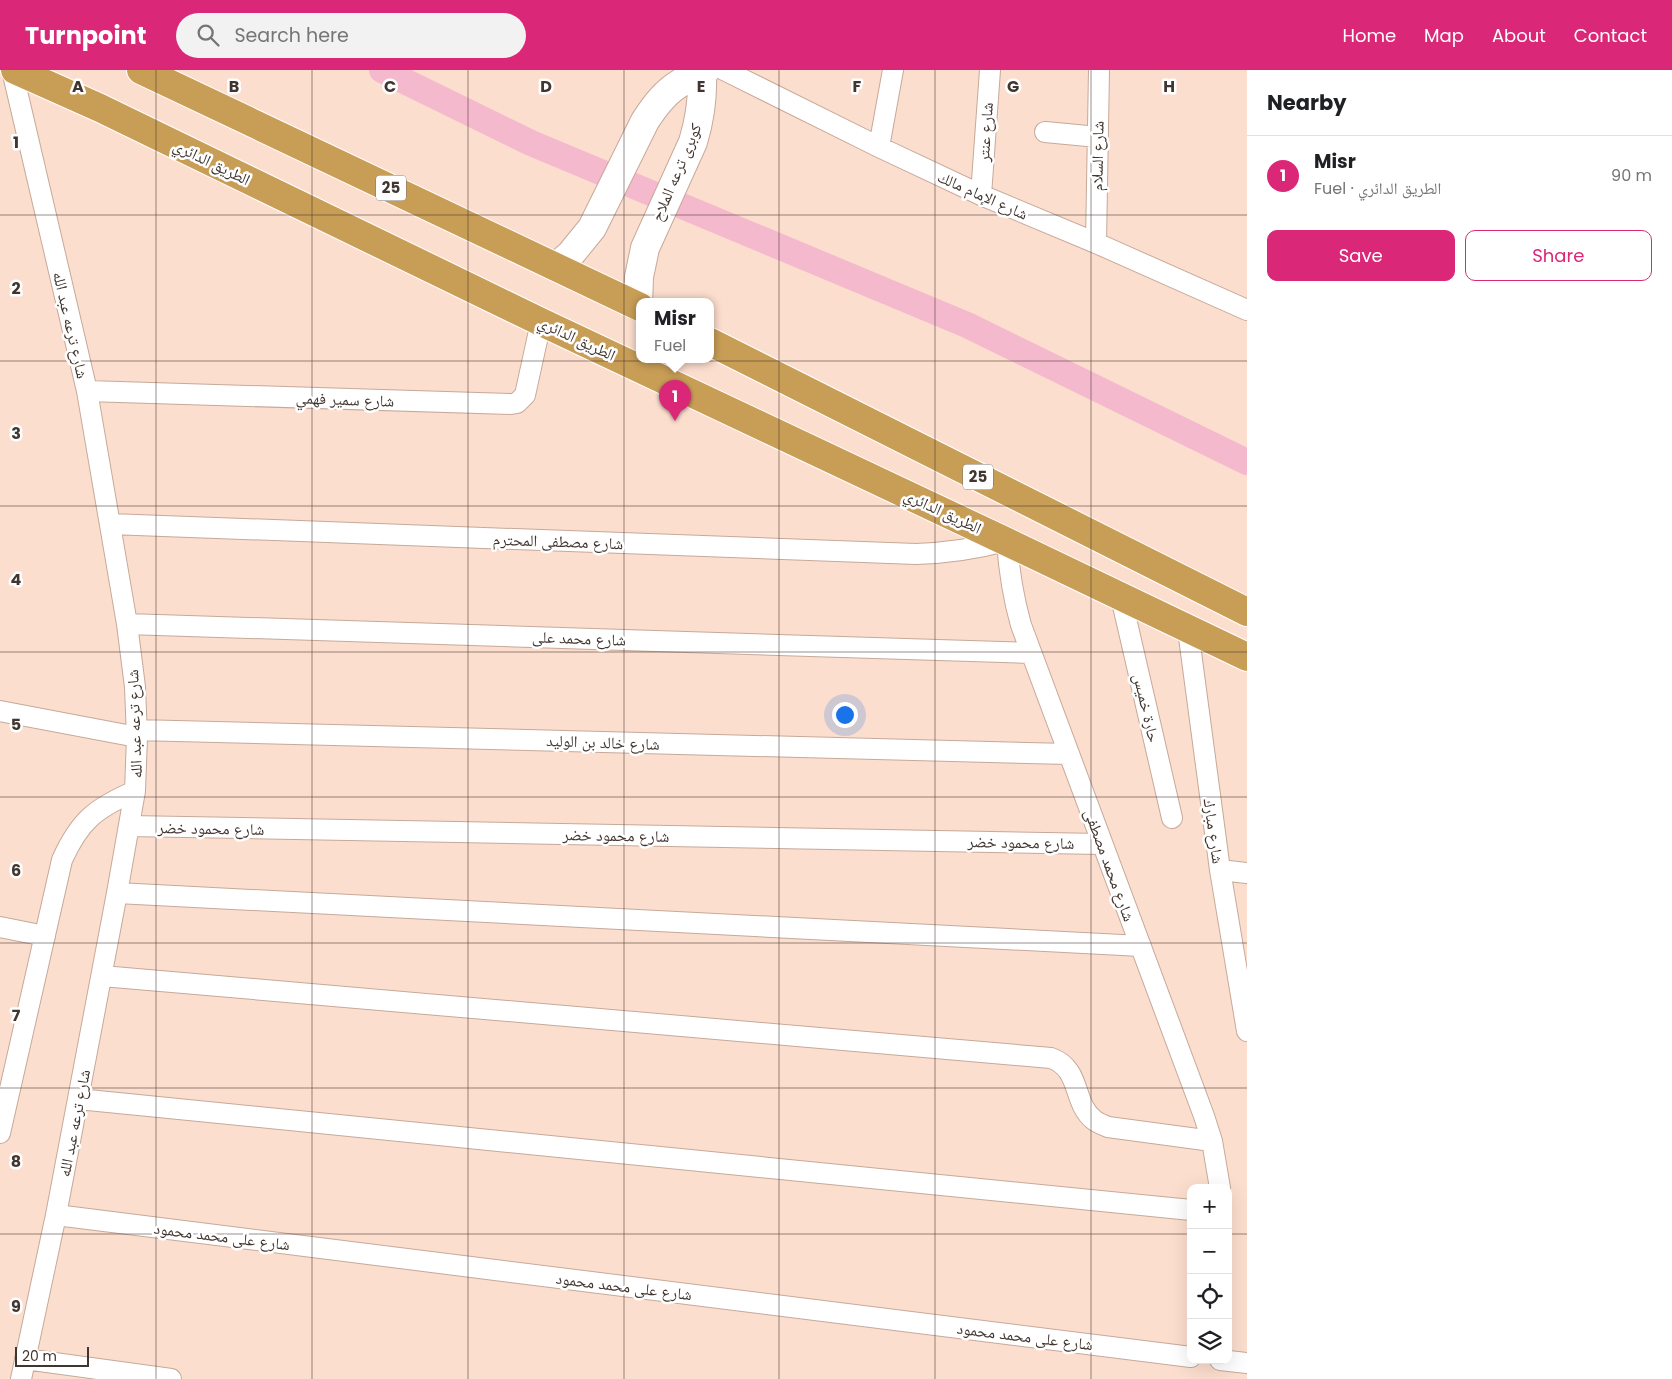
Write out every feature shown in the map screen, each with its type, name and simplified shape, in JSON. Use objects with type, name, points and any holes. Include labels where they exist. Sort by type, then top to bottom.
[{"type":"highway","name":"الطريق الدائري","points":[[13,70],[100,108],[542,322],[1247,657]]},
{"type":"highway","name":"25","points":[[141,70],[636,305]]},
{"type":"highway","name":"25","points":[[714,344],[1247,612]]},
{"type":"main road","points":[[557,266],[582,242],[601,213],[645,120],[655,104],[669,91],[685,81],[710,71]]},
{"type":"main road","name":"كوبرى ترعه الملاح","points":[[638,298],[641,262],[649,234],[693,142],[710,71]]},
{"type":"street","name":"شارع ترعه عبد الله","points":[[13,70],[87,391],[127,624],[135,687],[137,734],[135,791],[117,893],[56,1215],[21,1379]]},
{"type":"street","points":[[879,148],[893,70]]},
{"type":"street","name":"شارع عنتر","points":[[981,195],[990,70]]},
{"type":"street","name":"شارع السلام","points":[[1096,243],[1099,70]]},
{"type":"street","name":"شارع الإمام مالك","points":[[710,71],[981,195],[1096,243],[1247,310]]},
{"type":"street","points":[[1045,132],[1098,137]]},
{"type":"street","name":"شارع سمير فهمي","points":[[87,391],[511,404],[522,400],[525,395],[542,322]]},
{"type":"street","name":"شارع مصطفى المحترم","points":[[110,524],[916,554],[976,548],[1006,541]]},
{"type":"street","name":"شارع محمد مصطفى","points":[[1006,541],[1013,598],[1030,652],[1212,1141],[1219,1184]]},
{"type":"street","name":"حارة خميس","points":[[1121,597],[1172,818]]},
{"type":"street","name":"شارع محمد على","points":[[127,624],[1030,652]]},
{"type":"street","name":"شارع مبارك","points":[[1188,630],[1220,870],[1247,1031]]},
{"type":"street","name":"شارع خالد بن الوليد","points":[[0,711],[137,734],[1069,754]]},
{"type":"street","points":[[0,1133],[62,860],[72,839],[86,820],[104,805],[135,791]]},
{"type":"street","name":"شارع محمود خضر","points":[[129,826],[1102,844]]},
{"type":"street","points":[[1220,870],[1247,873]]},
{"type":"street","points":[[117,893],[1141,946]]},
{"type":"street","points":[[0,927],[45,936]]},
{"type":"street","points":[[102,976],[1051,1058],[1066,1066],[1088,1114],[1100,1124],[1108,1127],[1212,1141]]},
{"type":"street","points":[[78,1099],[1187,1210]]},
{"type":"street","name":"شارع على محمد محمود","points":[[56,1215],[1187,1356]]},
{"type":"street","points":[[25,1359],[71,1372],[171,1379]]},
{"type":"street","points":[[1232,1362],[1247,1364]]},
{"type":"waterway","points":[[382,70],[531,143],[967,325],[1247,462]]},
{"type":"place","name":"Misr","points":[[675,421]]}]
